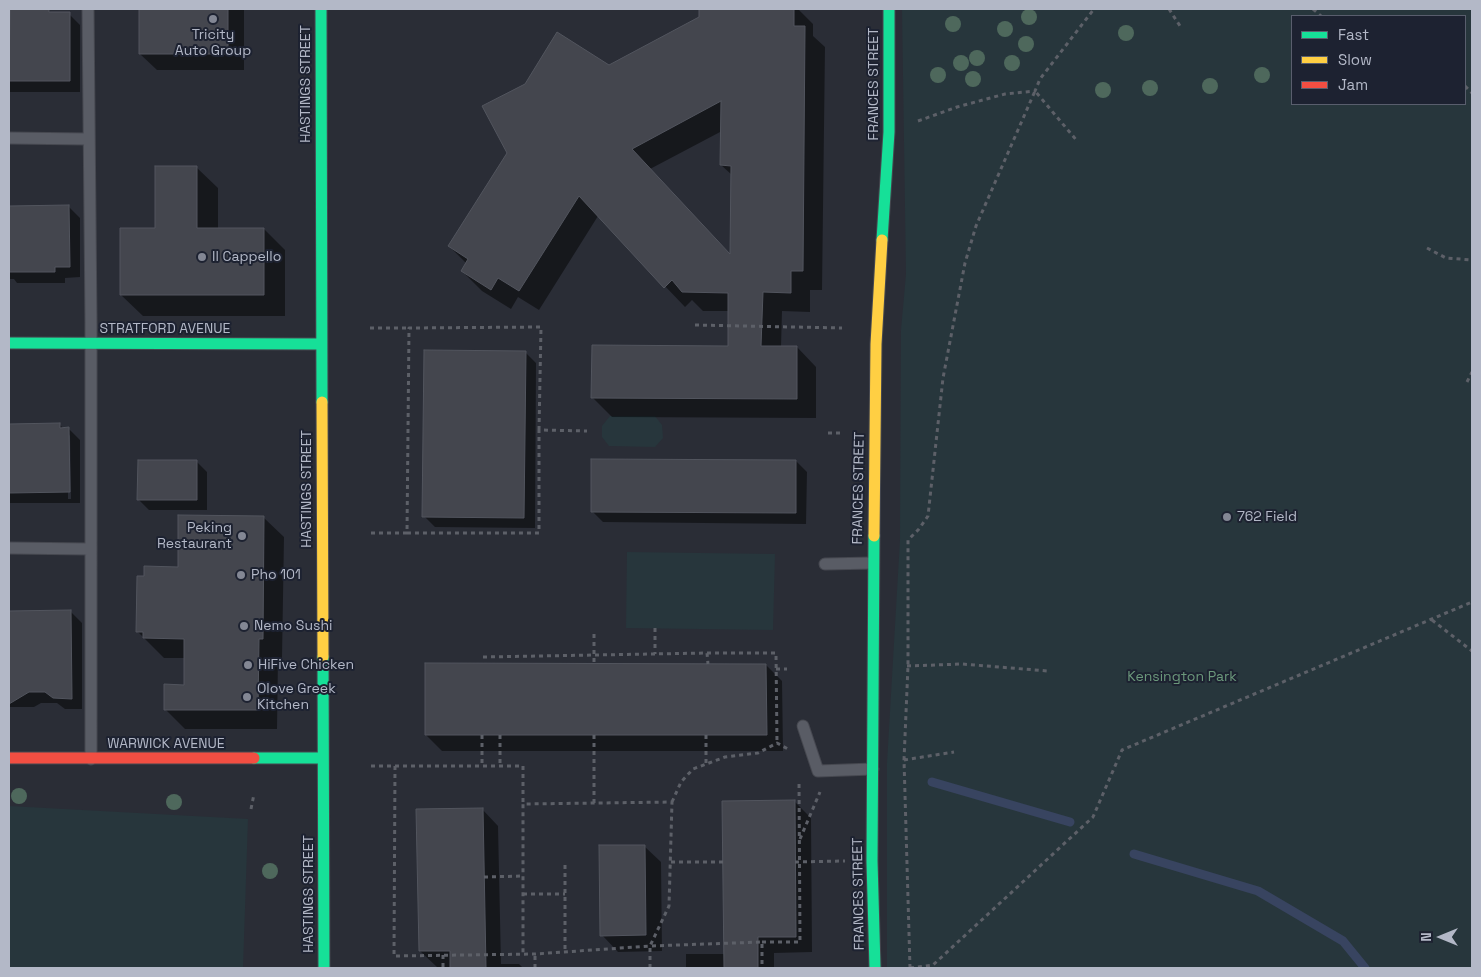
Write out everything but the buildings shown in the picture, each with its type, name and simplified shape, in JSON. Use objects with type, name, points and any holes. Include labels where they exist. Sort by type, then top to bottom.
[{"type":"street","name":"HASTINGS STREET","points":[[321,9],[324,968]]},
{"type":"street","name":"FRANCES STREET","points":[[875,968],[872,861],[877,326],[890,132],[890,9]]},
{"type":"street","name":"STRATFORD AVENUE","points":[[9,343],[321,344]]},
{"type":"street","name":"WARWICK AVENUE","points":[[9,758],[91,760],[323,758]]},
{"type":"lane","points":[[88,9],[91,344],[91,760]]},
{"type":"lane","points":[[9,138],[88,139]]},
{"type":"lane","points":[[9,548],[90,549]]},
{"type":"lane","points":[[825,564],[874,563]]},
{"type":"lane","points":[[803,726],[818,772],[873,769]]},
{"type":"path","points":[[1094,9],[1040,79],[976,226],[965,262],[942,378],[928,516],[908,540],[908,666],[904,760],[910,968],[933,965],[1093,817],[1122,750],[1472,602]]},
{"type":"path","points":[[1169,9],[1180,26]]},
{"type":"path","points":[[890,132],[957,106],[1005,94],[1035,91]]},
{"type":"path","points":[[1035,91],[1078,142]]},
{"type":"path","points":[[1427,248],[1446,258],[1472,260]]},
{"type":"path","points":[[695,325],[842,328]]},
{"type":"path","points":[[370,328],[540,327],[539,533],[371,533]]},
{"type":"path","points":[[407,533],[409,328]]},
{"type":"path","points":[[1467,382],[1472,372]]},
{"type":"path","points":[[539,430],[587,431]]},
{"type":"path","points":[[828,433],[843,433]]},
{"type":"path","points":[[1432,620],[1472,651]]},
{"type":"path","points":[[655,628],[655,654]]},
{"type":"path","points":[[594,634],[594,664]]},
{"type":"path","points":[[707,653],[708,664]]},
{"type":"path","points":[[483,656],[776,653],[776,743]]},
{"type":"path","points":[[874,667],[962,664],[1048,671]]},
{"type":"path","points":[[776,669],[787,669]]},
{"type":"path","points":[[482,735],[482,766]]},
{"type":"path","points":[[500,735],[500,766]]},
{"type":"path","points":[[594,736],[594,803]]},
{"type":"path","points":[[706,736],[706,763]]},
{"type":"path","points":[[776,743],[792,751]]},
{"type":"path","points":[[650,968],[650,946],[669,906],[672,802],[681,782],[693,769],[706,763],[725,757],[758,753],[776,743]]},
{"type":"path","points":[[904,760],[954,752]]},
{"type":"path","points":[[371,766],[523,766],[523,954]]},
{"type":"path","points":[[395,766],[394,956],[535,954],[650,946],[800,942],[798,862],[800,840],[799,774]]},
{"type":"path","points":[[800,840],[830,771]]},
{"type":"path","points":[[251,809],[254,794]]},
{"type":"path","points":[[523,804],[672,802]]},
{"type":"path","points":[[798,862],[872,861]]},
{"type":"path","points":[[671,862],[723,862]]},
{"type":"path","points":[[565,865],[565,952]]},
{"type":"path","points":[[484,877],[523,876]]},
{"type":"path","points":[[523,894],[565,894]]},
{"type":"path","points":[[762,942],[762,968]]},
{"type":"path","points":[[535,954],[535,968]]},
{"type":"path","points":[[443,955],[443,968]]},
{"type":"green space","name":"Kensington Park","points":[[902,9],[1472,9],[1472,968],[887,968],[887,763],[900,540],[901,330],[906,274]]},
{"type":"green space","points":[[610,416],[655,416],[662,425],[663,438],[655,447],[609,446],[602,437],[602,426]]},
{"type":"green space","points":[[627,552],[775,554],[773,630],[626,628]]},
{"type":"green space","points":[[9,806],[248,819],[243,968],[9,968]]},
{"type":"waterway","points":[[932,782],[1070,822]]},
{"type":"waterway","points":[[1134,854],[1258,891],[1343,941],[1365,968]]},
{"type":"traffic: fast","points":[[321,9],[322,402]]},
{"type":"traffic: fast","points":[[882,240],[889,132],[889,9]]},
{"type":"traffic: fast","points":[[9,343],[321,344]]},
{"type":"traffic: fast","points":[[874,536],[872,861],[875,968]]},
{"type":"traffic: fast","points":[[323,657],[324,968]]},
{"type":"traffic: fast","points":[[254,758],[323,758]]},
{"type":"traffic: slow","points":[[874,536],[876,344],[882,240]]},
{"type":"traffic: slow","points":[[322,402],[323,657]]},
{"type":"traffic: jam","points":[[9,758],[254,758]]},
{"type":"place","name":"Tricity Auto Group","points":[[213,19]]},
{"type":"place","name":"Il Cappello","points":[[202,257]]},
{"type":"place","name":"762 Field","points":[[1227,517]]},
{"type":"place","name":"Peking Restaurant","points":[[242,536]]},
{"type":"place","name":"Pho 101","points":[[241,575]]},
{"type":"place","name":"Nemo Sushi","points":[[244,626]]},
{"type":"place","name":"HiFive Chicken","points":[[248,665]]},
{"type":"place","name":"Olove Greek Kitchen","points":[[247,697]]}]
